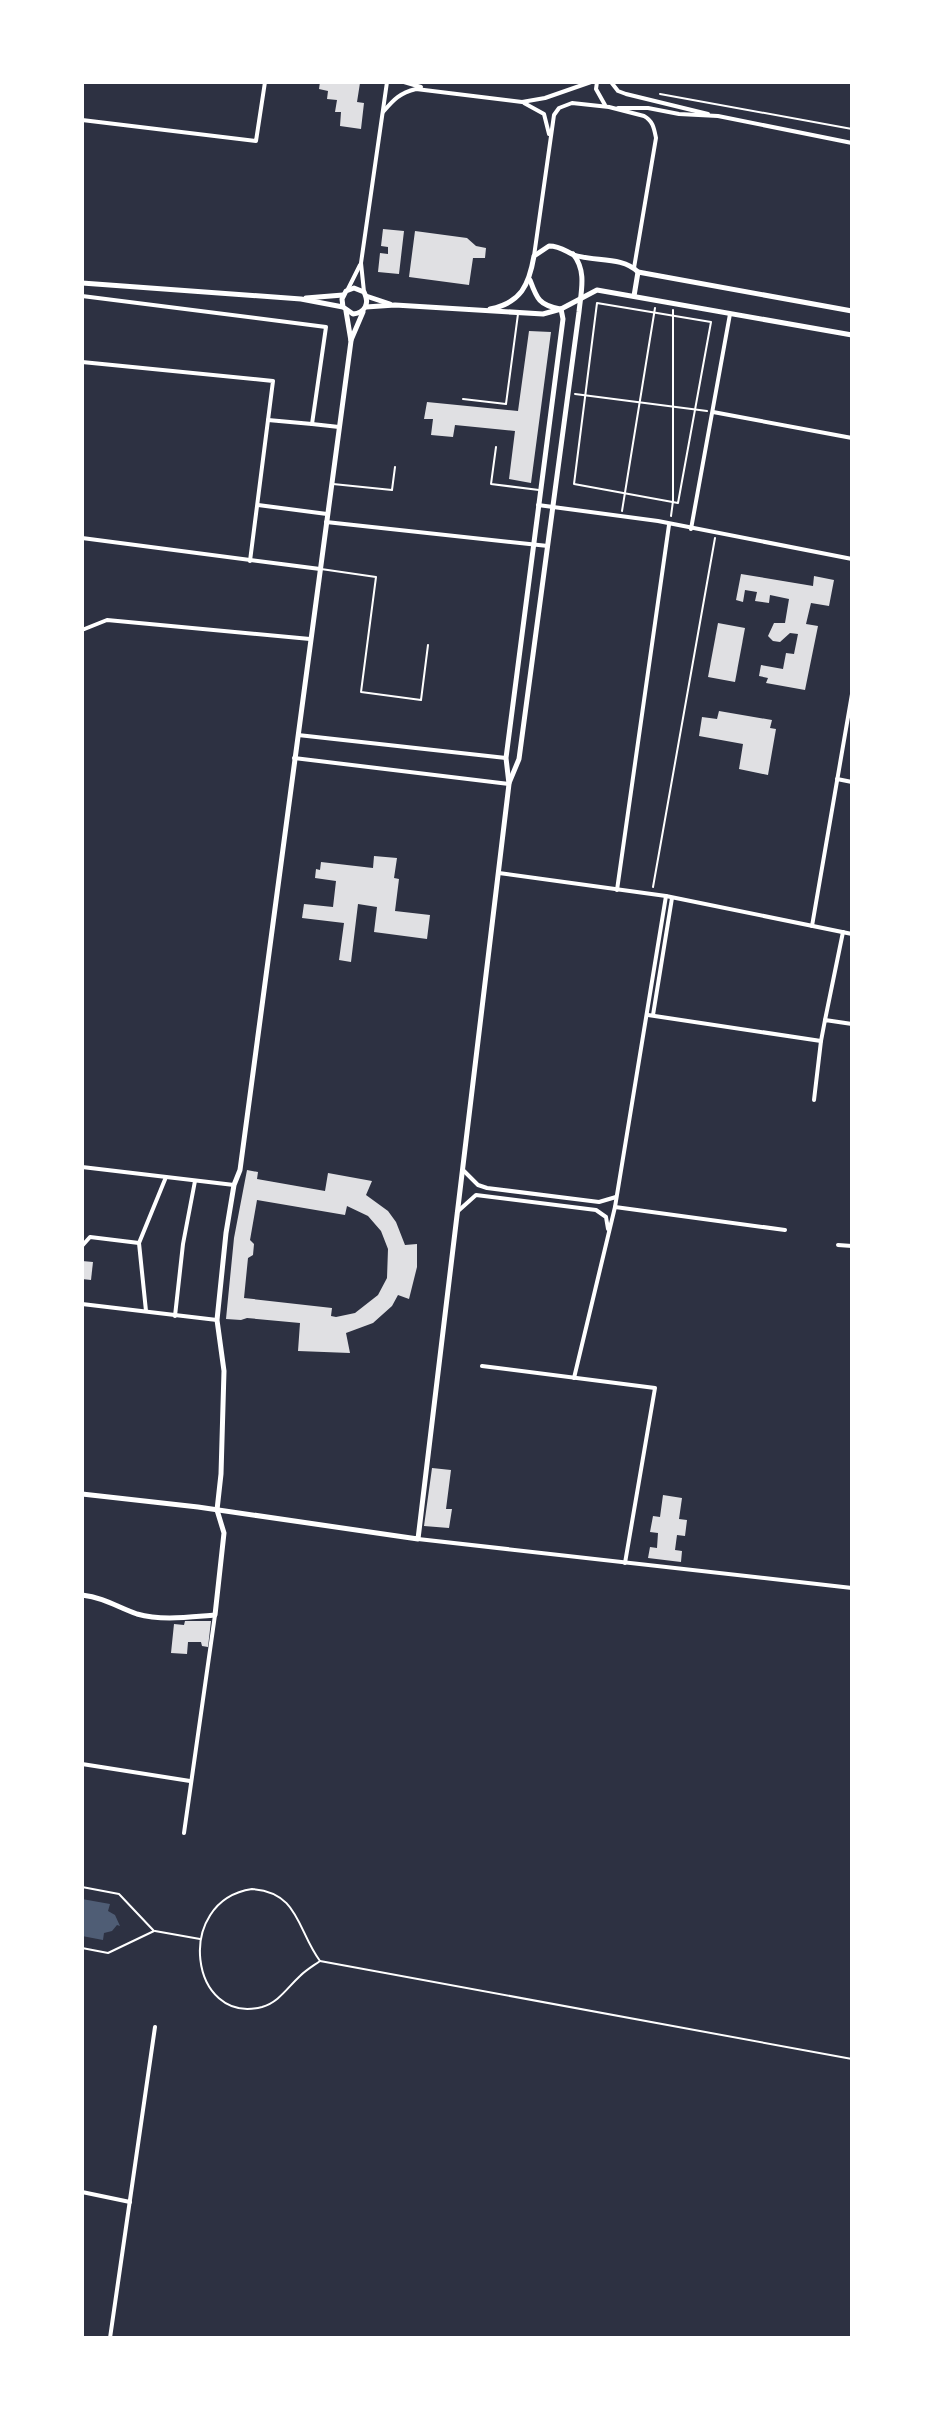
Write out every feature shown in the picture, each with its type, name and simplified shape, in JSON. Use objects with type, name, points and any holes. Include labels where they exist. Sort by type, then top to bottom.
[{"type":"street","points":[[82,120],[256,141],[265,82]]},
{"type":"street","points":[[184,1833],[224,1533],[217,1510],[224,1371],[217,1320],[223,1258],[234,1185],[240,1170],[351,341],[364,309],[361,263],[387,82]]},
{"type":"street","points":[[404,82],[428,90],[522,102],[594,82],[601,99],[609,107],[650,120],[656,138],[634,296]]},
{"type":"street","points":[[611,82],[618,91],[626,94],[852,143]]},
{"type":"street","points":[[383,112],[405,92],[428,90]]},
{"type":"street","points":[[522,102],[544,114],[550,142]]},
{"type":"street","points":[[477,311],[502,307],[514,300],[530,280],[554,115],[565,105],[579,103],[718,116]]},
{"type":"street","points":[[509,784],[519,759],[582,272],[579,261],[561,247],[549,246],[534,256]]},
{"type":"street","points":[[573,254],[624,263],[636,270],[852,311]]},
{"type":"street","points":[[351,341],[345,293],[361,263]]},
{"type":"street","points":[[530,280],[540,302],[561,309]]},
{"type":"street","points":[[82,283],[301,299],[357,314],[364,309],[395,305],[543,314],[561,309],[597,290],[852,335]]},
{"type":"street","points":[[301,299],[345,293],[358,288],[365,294],[395,305]]},
{"type":"street","points":[[82,296],[326,327],[312,424]]},
{"type":"street","points":[[418,1539],[499,873],[509,784],[506,758],[563,319],[561,309]]},
{"type":"street","points":[[691,529],[730,314]]},
{"type":"street","points":[[82,362],[273,381],[250,561]]},
{"type":"street","points":[[712,412],[852,438]]},
{"type":"street","points":[[268,420],[339,427]]},
{"type":"street","points":[[258,505],[327,514]]},
{"type":"street","points":[[538,505],[621,516],[852,559]]},
{"type":"street","points":[[326,522],[548,546]]},
{"type":"street","points":[[617,890],[669,525]]},
{"type":"street","points":[[82,538],[320,569]]},
{"type":"street","points":[[82,630],[107,620],[310,639]]},
{"type":"street","points":[[812,926],[852,694]]},
{"type":"street","points":[[297,735],[519,759]]},
{"type":"street","points":[[294,758],[509,784]]},
{"type":"street","points":[[837,779],[852,782]]},
{"type":"street","points":[[499,873],[669,897],[852,934]]},
{"type":"street","points":[[574,1378],[615,1207],[669,897]]},
{"type":"street","points":[[814,1100],[821,1041],[843,932]]},
{"type":"street","points":[[650,1015],[821,1041]]},
{"type":"street","points":[[825,1020],[852,1024]]},
{"type":"street","points":[[82,1167],[234,1185]]},
{"type":"street","points":[[461,1168],[478,1185],[487,1188],[599,1202],[616,1197]]},
{"type":"street","points":[[146,1311],[139,1243],[166,1177]]},
{"type":"street","points":[[175,1316],[183,1244],[195,1181]]},
{"type":"street","points":[[456,1213],[476,1195],[596,1210],[606,1217],[609,1231]]},
{"type":"street","points":[[615,1207],[785,1230]]},
{"type":"street","points":[[82,1246],[90,1237],[139,1243]]},
{"type":"street","points":[[838,1245],[852,1246]]},
{"type":"street","points":[[82,1304],[217,1320]]},
{"type":"street","points":[[482,1366],[655,1388],[625,1563]]},
{"type":"street","points":[[82,1494],[418,1539],[852,1588]]},
{"type":"street","points":[[82,1595],[101,1598],[138,1614],[170,1618],[215,1615]]},
{"type":"street","points":[[82,1764],[190,1781]]},
{"type":"street","points":[[110,2338],[155,2027]]},
{"type":"street","points":[[82,2192],[130,2202]]},
{"type":"lane","points":[[463,399],[506,404],[518,313]]},
{"type":"lane","points":[[496,447],[491,484],[540,490]]},
{"type":"lane","points":[[331,484],[392,490],[395,467]]},
{"type":"lane","points":[[320,569],[376,577],[361,692],[421,700],[428,645]]},
{"type":"path","points":[[654,93],[852,129]]},
{"type":"path","points":[[621,516],[656,300]]},
{"type":"path","points":[[597,303],[673,316],[711,322],[678,503],[574,484],[597,303]]},
{"type":"path","points":[[669,525],[672,502],[673,303]]},
{"type":"path","points":[[568,393],[712,412]]},
{"type":"path","points":[[651,894],[716,533]]},
{"type":"path","points":[[82,1887],[119,1894],[154,1931]]},
{"type":"path","points":[[320,1961],[299,1976],[272,2003],[241,2008],[222,1999],[207,1983],[200,1962],[200,1939],[208,1918],[222,1901],[241,1891],[262,1890],[290,1905],[306,1940],[320,1961],[852,2059]]},
{"type":"path","points":[[82,1948],[108,1953],[154,1931],[200,1939]]},
{"type":"water","points":[[82,1899],[110,1904],[108,1911],[115,1915],[120,1926],[104,1933],[103,1940],[82,1936]]},
{"type":"building","points":[[320,82],[360,83],[357,102],[364,103],[361,129],[340,126],[341,112],[335,112],[337,100],[327,99],[328,91],[319,89]]},
{"type":"building","points":[[383,229],[404,231],[399,274],[378,272],[380,253],[388,254],[388,247],[381,246]]},
{"type":"building","points":[[415,231],[467,238],[476,246],[486,248],[485,258],[473,258],[469,285],[409,277]]},
{"type":"building","points":[[529,331],[551,332],[531,483],[509,479],[515,431],[455,425],[453,437],[431,435],[433,419],[424,419],[427,402],[518,411]]},
{"type":"building","points":[[741,574],[813,586],[814,576],[834,580],[829,606],[811,603],[806,624],[818,626],[805,690],[766,683],[768,678],[759,676],[761,665],[783,669],[786,653],[794,654],[798,634],[790,633],[780,642],[768,636],[774,623],[785,623],[789,599],[770,595],[769,603],[755,601],[757,592],[745,590],[743,602],[736,600]]},
{"type":"building","points":[[718,623],[745,628],[735,682],[708,677]]},
{"type":"building","points":[[719,711],[772,720],[770,728],[776,729],[768,775],[739,769],[743,744],[699,736],[702,717],[717,719]]},
{"type":"building","points":[[374,856],[397,858],[394,878],[399,879],[395,911],[430,915],[427,939],[374,932],[377,907],[358,904],[351,962],[339,960],[344,923],[302,918],[304,904],[333,907],[336,881],[315,878],[321,862],[373,868]]},
{"type":"building","points":[[247,1170],[258,1172],[257,1179],[325,1191],[328,1173],[372,1181],[366,1195],[388,1211],[405,1245],[417,1244],[417,1267],[409,1299],[398,1295],[392,1306],[373,1323],[346,1333],[350,1353],[298,1351],[300,1323],[226,1319],[234,1238]],"holes":[[[257,1200],[345,1215],[347,1206],[368,1216],[381,1231],[388,1249],[387,1278],[378,1295],[355,1313],[336,1317],[331,1316],[332,1308],[244,1298],[248,1258],[253,1255],[254,1244],[250,1240]]]},
{"type":"building","points":[[82,1261],[93,1262],[91,1280],[82,1279]]},
{"type":"building","points":[[432,1468],[451,1470],[446,1509],[452,1509],[449,1528],[424,1526]]},
{"type":"building","points":[[663,1495],[682,1498],[679,1519],[687,1520],[685,1536],[677,1535],[675,1550],[682,1551],[681,1562],[648,1558],[650,1547],[657,1548],[658,1533],[650,1532],[653,1516],[660,1517]]},
{"type":"building","points":[[185,1621],[211,1621],[208,1647],[202,1646],[201,1642],[188,1642],[187,1654],[171,1653],[174,1624],[184,1625]]}]
